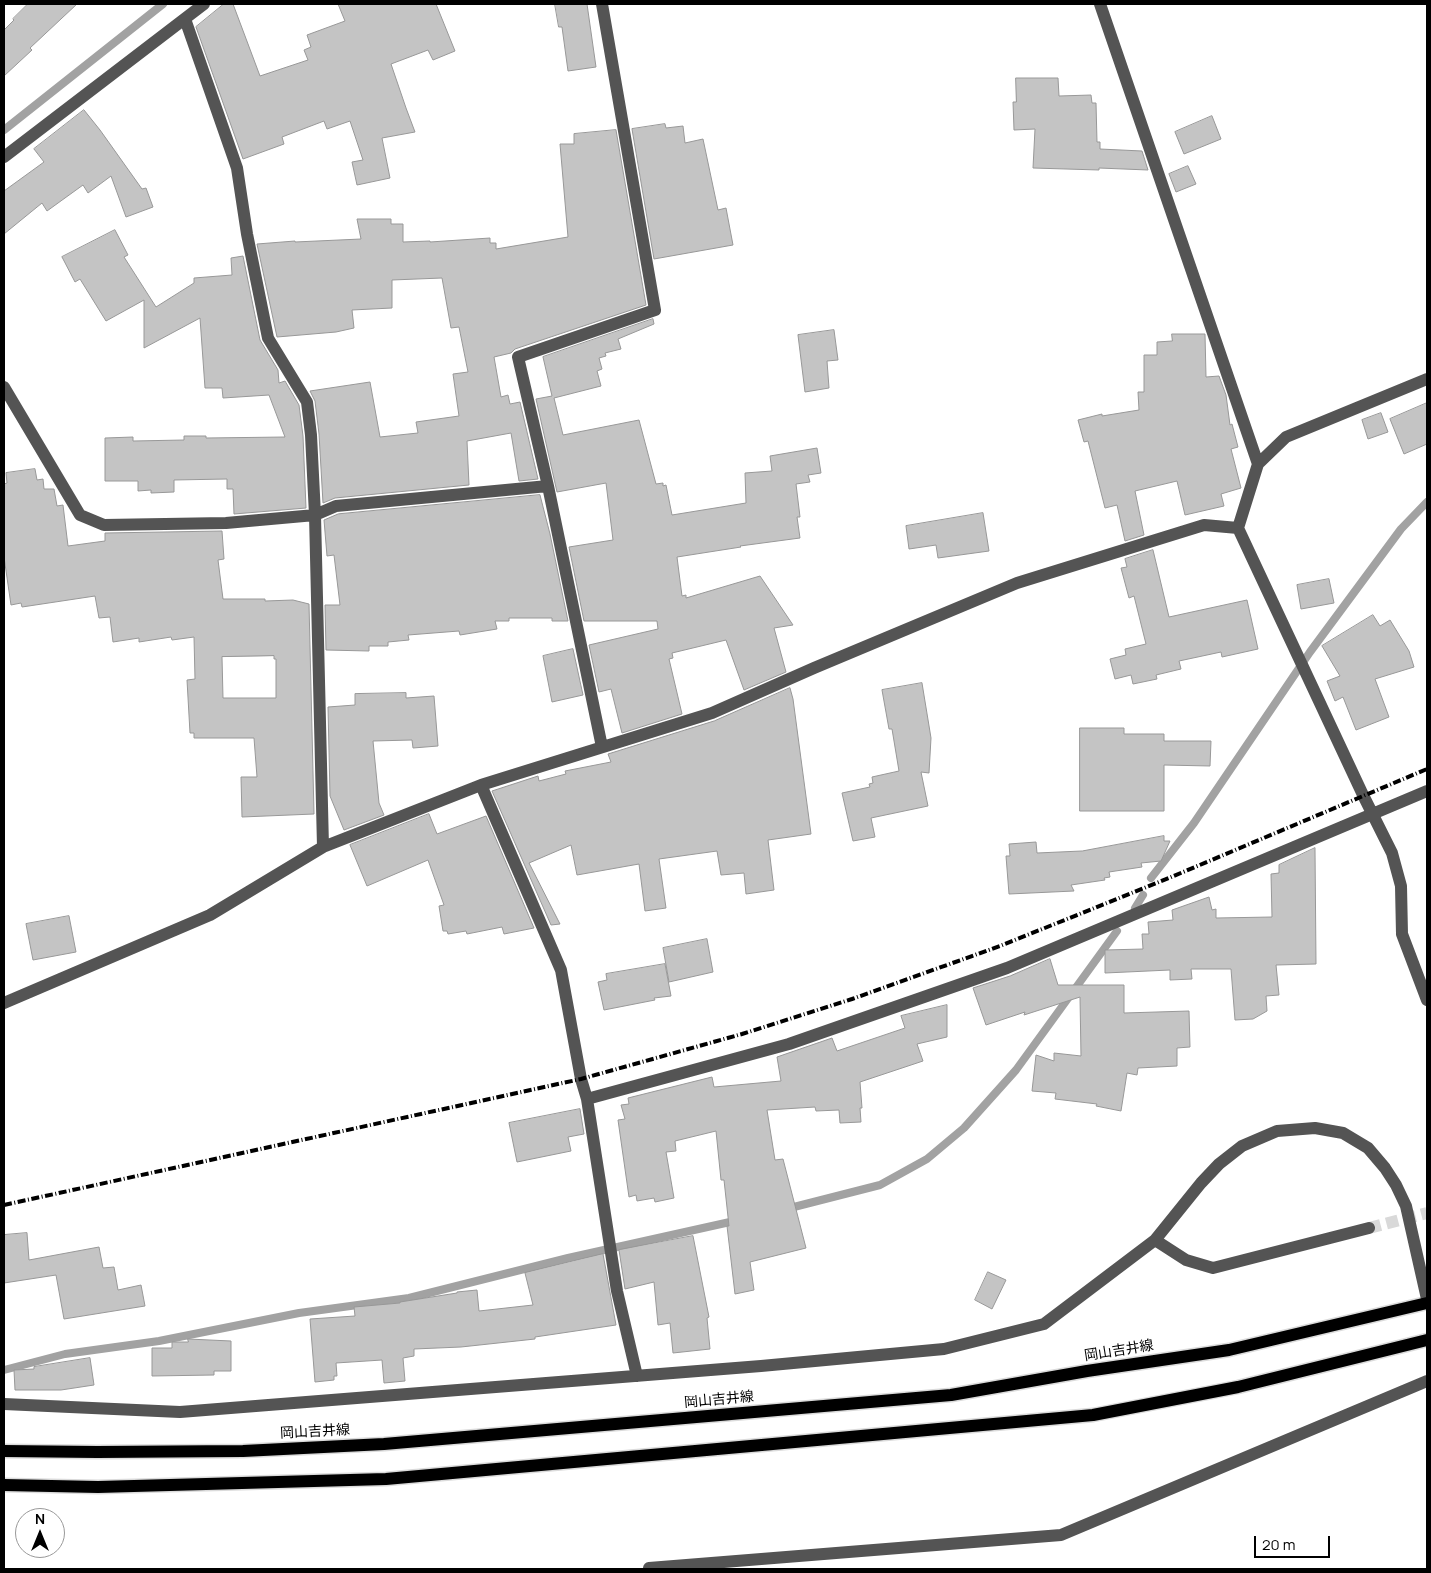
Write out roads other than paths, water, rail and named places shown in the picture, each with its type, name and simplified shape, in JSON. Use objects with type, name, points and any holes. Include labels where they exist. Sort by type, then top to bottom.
[{"type":"main road","name":"岡山吉井線","points":[[4,1451],[243,1451],[384,1444],[952,1395],[1087,1371],[1229,1350],[1427,1303]]},
{"type":"main road","points":[[4,1485],[98,1487],[386,1479],[1093,1415],[1238,1388],[1427,1340]]},
{"type":"street","points":[[4,157],[204,4]]},
{"type":"street","points":[[602,4],[655,310],[518,357],[548,486],[602,747]]},
{"type":"street","points":[[1100,4],[1258,464]]},
{"type":"street","points":[[185,18],[237,168],[247,234],[268,338],[307,402],[311,435],[315,515],[323,847]]},
{"type":"street","points":[[1427,379],[1286,437],[1258,464],[1238,528],[1392,853],[1401,886],[1402,934],[1427,1000]]},
{"type":"street","points":[[4,387],[80,515],[104,525],[226,523],[315,515],[336,506],[548,486]]},
{"type":"street","points":[[4,1003],[210,915],[323,847],[482,785],[712,713],[1017,583],[1204,525],[1238,528]]},
{"type":"street","points":[[482,785],[561,970],[581,1079],[587,1100],[617,1291],[637,1376]]},
{"type":"street","points":[[587,1100],[789,1044],[1007,968],[1427,791]]},
{"type":"street","points":[[4,1404],[180,1412],[761,1366],[944,1349],[1044,1324],[1155,1240],[1200,1183],[1219,1164],[1242,1146],[1277,1131],[1315,1128],[1344,1133],[1368,1148],[1385,1168],[1406,1206],[1427,1299]]},
{"type":"street","points":[[1155,1240],[1186,1260],[1214,1268],[1369,1228]]},
{"type":"street","points":[[650,1569],[1061,1535],[1427,1380]]},
{"type":"waterway","points":[[4,130],[163,4]]},
{"type":"waterway","points":[[1151,878],[1194,823],[1310,652],[1401,529],[1427,502]]},
{"type":"waterway","points":[[1135,908],[1143,895]]},
{"type":"waterway","points":[[786,1209],[880,1185],[927,1159],[964,1128],[1016,1070],[1117,931]]},
{"type":"waterway","points":[[4,1370],[65,1354],[159,1341],[299,1313],[409,1298],[568,1258],[739,1220]]},
{"type":"tunnel","points":[[1369,1228],[1427,1213]]},
{"type":"railway","points":[[4,1205],[581,1079],[742,1034],[852,999],[1000,946],[1169,878],[1427,769]]}]
